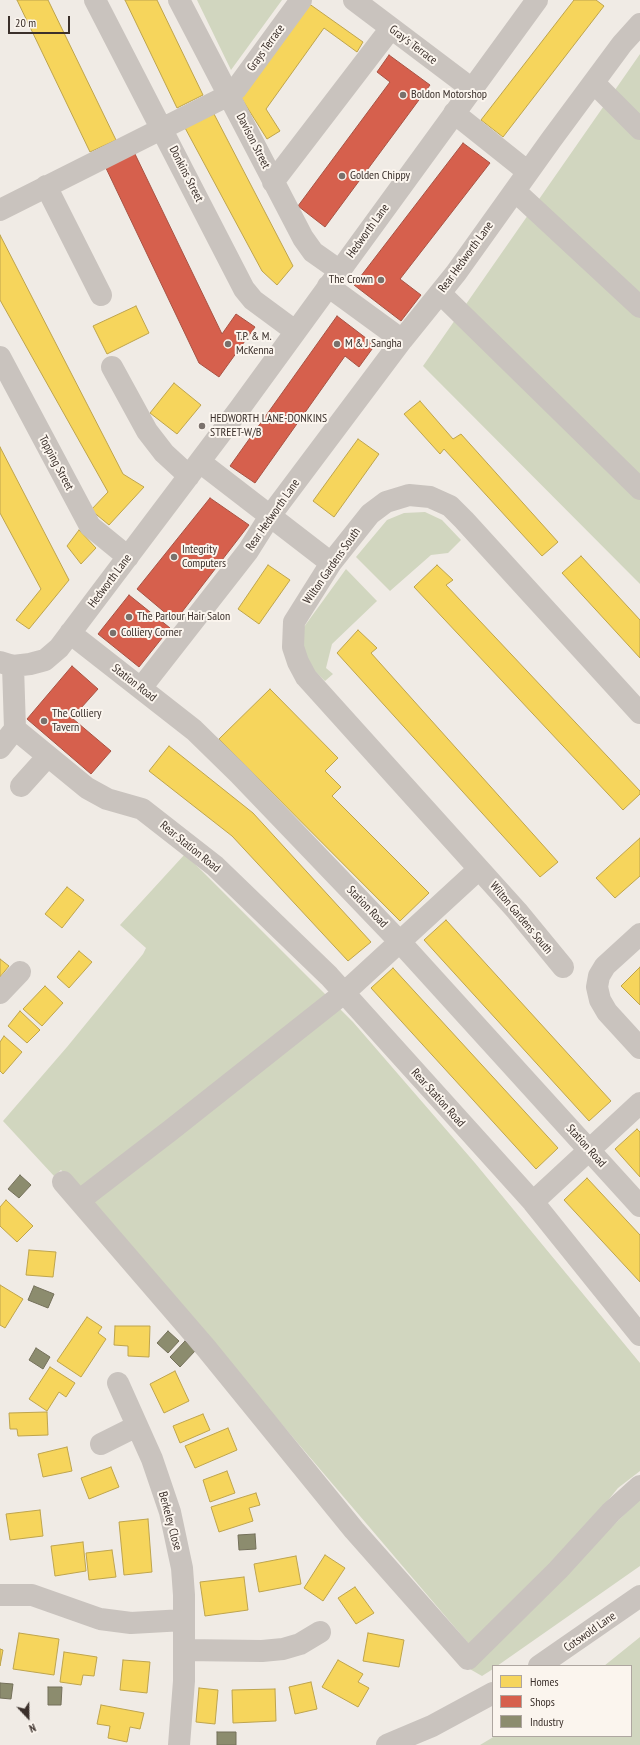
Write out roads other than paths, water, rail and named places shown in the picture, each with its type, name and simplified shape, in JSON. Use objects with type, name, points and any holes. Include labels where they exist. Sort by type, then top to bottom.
[{"type":"street","name":"Donkins Street","points":[[95,0],[244,289],[253,300],[296,331]]},
{"type":"street","name":"Davison Street","points":[[179,0],[308,247],[320,258],[334,278]]},
{"type":"street","name":"Grays Terrace","points":[[229,95],[236,89],[301,0]]},
{"type":"street","name":"Gray's Terrace","points":[[354,0],[472,89]]},
{"type":"street","name":"Hedworth Lane","points":[[6,664],[30,664],[45,660],[59,648],[128,558],[296,331],[537,0]]},
{"type":"street","name":"Rear Hedworth Lane","points":[[141,688],[248,551],[270,516],[402,340],[440,293],[594,83],[640,24]]},
{"type":"street","points":[[273,182],[391,28]]},
{"type":"street","points":[[594,83],[640,129]]},
{"type":"street","points":[[0,210],[229,95]]},
{"type":"street","points":[[454,113],[528,172]]},
{"type":"street","points":[[46,186],[101,295]]},
{"type":"street","points":[[515,191],[640,307]]},
{"type":"street","points":[[334,278],[402,340]]},
{"type":"street","points":[[440,293],[640,489]]},
{"type":"street","name":"Topping Street","points":[[0,356],[90,526],[128,558]]},
{"type":"street","points":[[112,367],[147,431],[164,453],[194,469],[270,516],[331,563]]},
{"type":"street","name":"Wilton Gardens South","points":[[563,967],[517,911],[306,677],[298,662],[293,647],[294,622],[331,563],[370,514],[386,502],[408,496],[430,497],[450,506],[640,713]]},
{"type":"street","name":"Station Road","points":[[70,633],[194,730],[400,942],[640,1206]]},
{"type":"street","points":[[0,748],[15,729],[6,664]]},
{"type":"street","name":"Rear Station Road","points":[[15,729],[87,788],[107,799],[142,809],[209,861],[329,976],[533,1202],[640,1335]]},
{"type":"street","points":[[21,786],[48,756]]},
{"type":"street","points":[[80,1200],[344,993],[479,869]]},
{"type":"street","points":[[640,934],[605,966],[599,976],[597,987],[600,1000],[607,1012],[640,1048]]},
{"type":"street","points":[[0,994],[20,972]]},
{"type":"street","points":[[533,1202],[588,1149],[640,1103]]},
{"type":"street","points":[[63,1182],[206,1348],[354,1530],[468,1659],[558,1570],[610,1512],[640,1486]]},
{"type":"street","name":"Berkeley Close","points":[[118,1383],[152,1460],[170,1512],[182,1568],[184,1681],[178,1745]]},
{"type":"street","points":[[101,1444],[137,1426]]},
{"type":"street","points":[[0,1595],[32,1595],[100,1618],[131,1623],[184,1620]]},
{"type":"street","name":"Cotswold Lane","points":[[540,1665],[640,1596]]},
{"type":"street","points":[[184,1650],[262,1651],[283,1649],[300,1644],[320,1632]]},
{"type":"street","points":[[387,1745],[432,1726],[492,1694]]},
{"type":"place","name":"Boldon Motorshop","points":[[403,95]]},
{"type":"place","name":"Golden Chippy","points":[[342,176]]},
{"type":"place","name":"The Crown","points":[[381,280]]},
{"type":"place","name":"T.P. & M. McKenna","points":[[228,344]]},
{"type":"place","name":"M & J Sangha","points":[[337,344]]},
{"type":"place","name":"HEDWORTH LANE-DONKINS STREET-W/B","points":[[202,426]]},
{"type":"place","name":"Integrity Computers","points":[[174,557]]},
{"type":"place","name":"The Parlour Hair Salon","points":[[129,617]]},
{"type":"place","name":"Colliery Corner","points":[[113,633]]},
{"type":"place","name":"The Colliery Tavern","points":[[44,721]]}]
